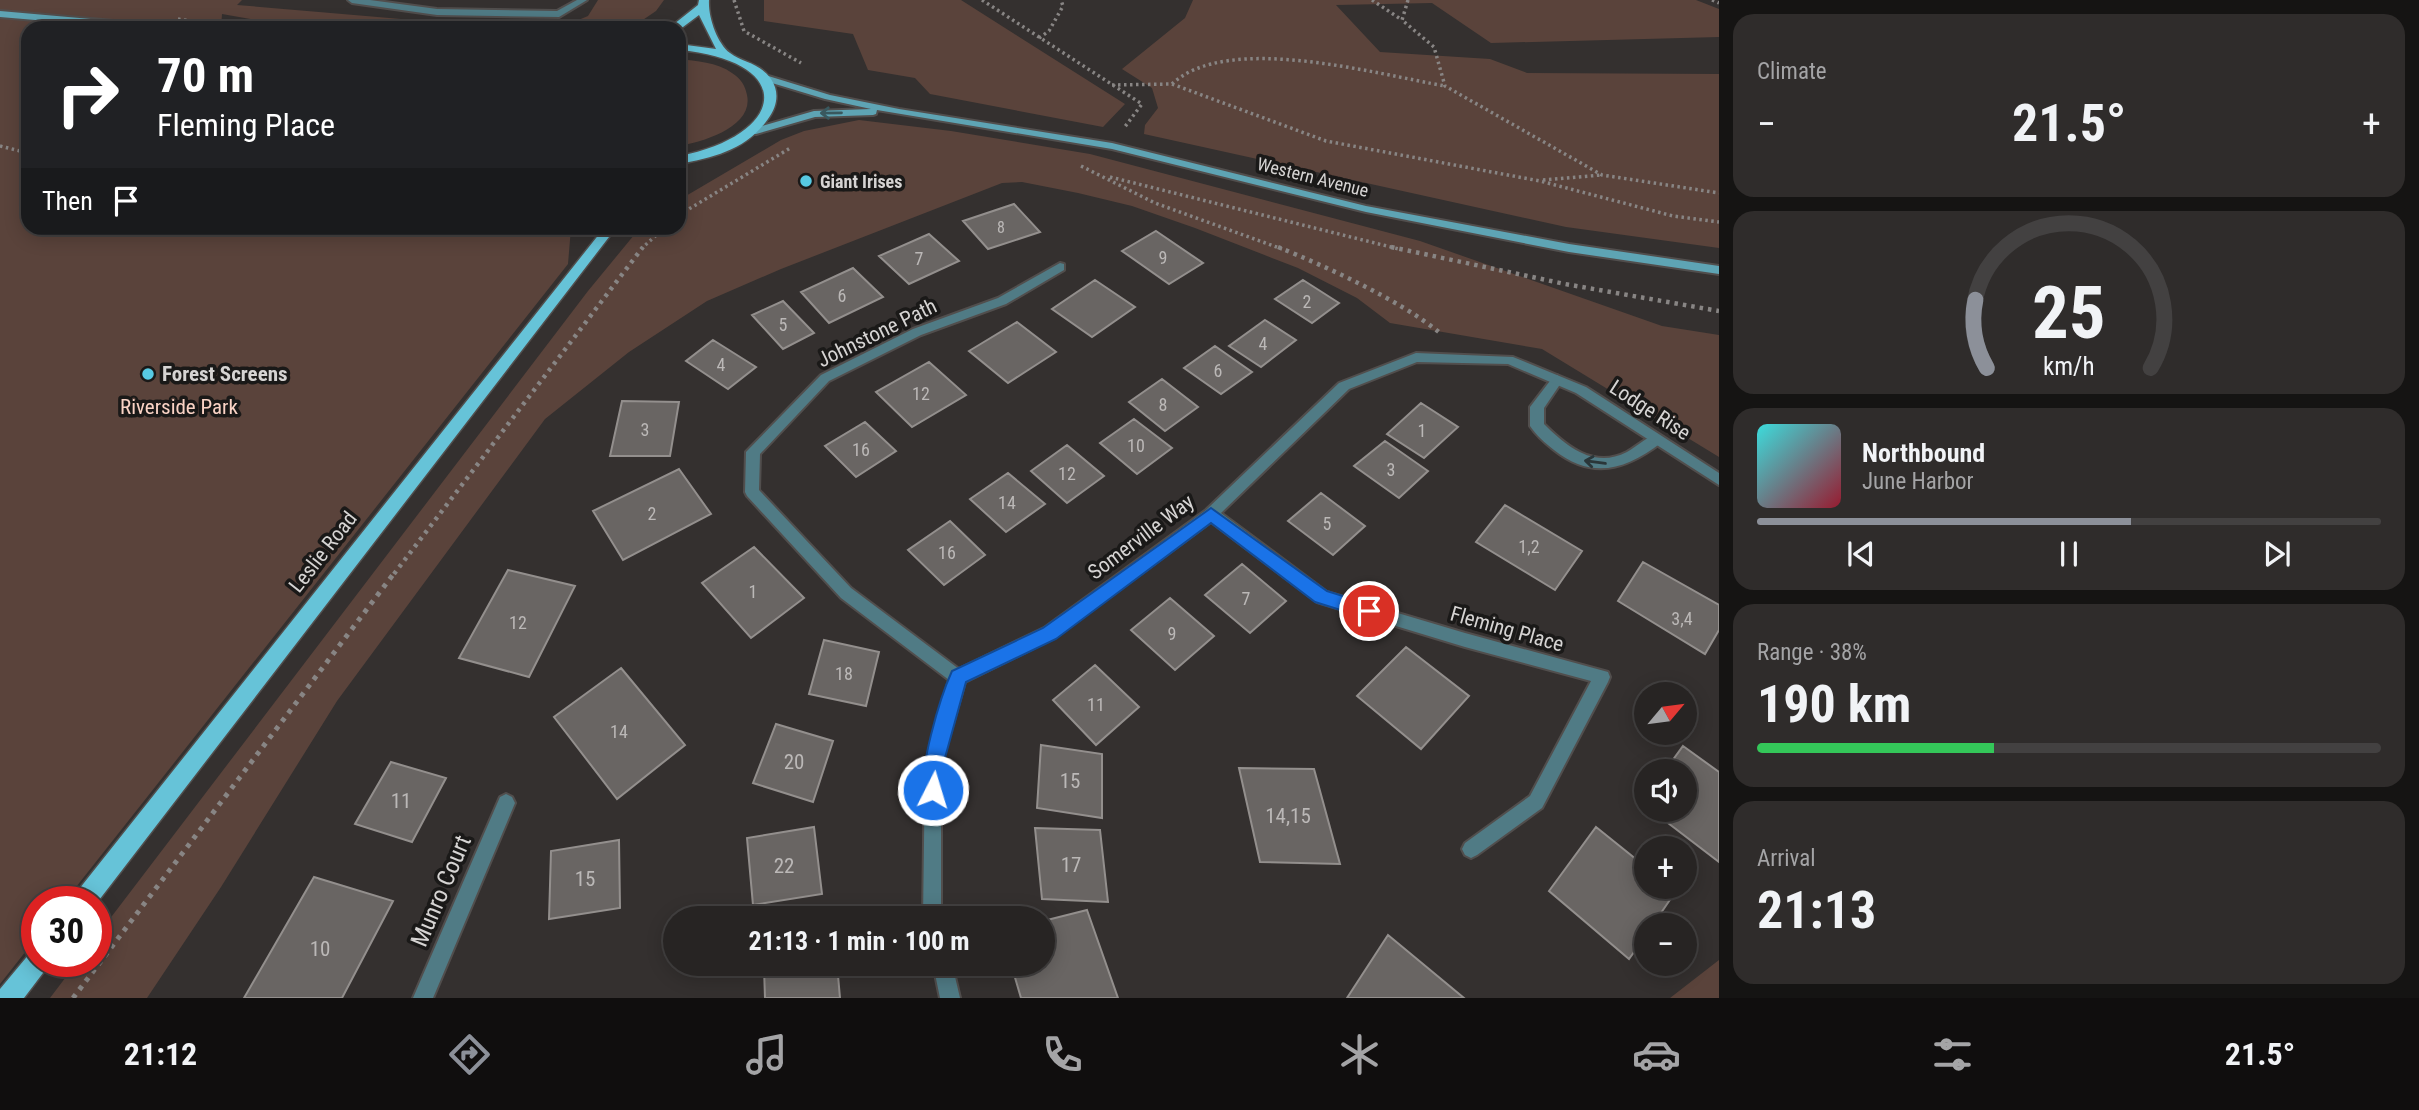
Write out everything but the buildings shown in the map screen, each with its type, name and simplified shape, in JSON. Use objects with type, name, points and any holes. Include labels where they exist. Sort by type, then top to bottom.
[{"type":"main road","points":[[683,21],[703,3]]},
{"type":"main road","points":[[703,3],[708,29],[724,52]]},
{"type":"main road","points":[[0,14],[80,21]]},
{"type":"main road","points":[[686,48],[724,52],[748,63],[765,78],[828,97],[899,112]]},
{"type":"main road","points":[[752,132],[767,114],[771,96],[765,78]]},
{"type":"main road","points":[[686,159],[706,155],[732,145],[752,132],[814,114],[899,112]]},
{"type":"main road","name":"Western Avenue","points":[[899,112],[1112,146],[1366,209],[1542,243],[1719,270]]},
{"type":"main road","points":[[686,170],[706,155]]},
{"type":"main road","name":"Leslie Road","points":[[96,886],[604,235]]},
{"type":"main road","points":[[9,998],[25,977]]},
{"type":"street","points":[[352,0],[437,12],[559,14],[583,0]]},
{"type":"street","points":[[437,12],[443,0]]},
{"type":"street","name":"Johnstone Path","points":[[958,677],[846,593],[752,492],[753,452],[825,378],[917,332],[1002,301],[1060,267]]},
{"type":"street","name":"Somerville Way","points":[[958,677],[1049,633],[1211,514],[1344,386],[1416,357],[1509,360],[1557,380]]},
{"type":"street","points":[[1557,380],[1537,407],[1536,426],[1555,446],[1579,460],[1604,464],[1627,461],[1656,439]]},
{"type":"street","name":"Lodge Rise","points":[[1557,380],[1581,390],[1719,480]]},
{"type":"street","name":"Fleming Place","points":[[1211,514],[1321,597],[1602,677],[1536,802],[1471,849]]},
{"type":"street","points":[[932,906],[933,765],[958,677]]},
{"type":"street","name":"Munro Court","points":[[423,998],[506,803]]},
{"type":"street","points":[[945,976],[950,998]]},
{"type":"path","points":[[982,0],[1142,104]]},
{"type":"path","points":[[1039,38],[1049,31],[1063,6],[1061,0]]},
{"type":"path","points":[[1372,0],[1402,20],[1434,47],[1445,86]]},
{"type":"path","points":[[1402,20],[1408,0]]},
{"type":"path","points":[[1712,0],[1719,3]]},
{"type":"path","points":[[1172,84],[1185,71],[1224,62],[1276,57],[1445,86],[1602,175]]},
{"type":"path","points":[[1112,85],[1172,84],[1326,141],[1540,181],[1673,215],[1719,222]]},
{"type":"path","points":[[686,211],[795,145]]},
{"type":"path","points":[[0,146],[21,151]]},
{"type":"path","points":[[1071,161],[1155,203],[1310,260],[1422,318],[1478,359]]},
{"type":"path","points":[[1099,174],[1388,247],[1561,284],[1719,311]]},
{"type":"path","points":[[1540,181],[1602,175],[1719,193]]},
{"type":"path","points":[[73,998],[610,288],[655,235]]},
{"type":"green space","name":"Riverside Park","points":[[0,0],[242,0],[237,5],[425,21],[261,21],[222,14],[222,21],[21,21],[21,235],[570,235],[568,264],[77,886],[21,886],[21,957],[0,984]]},
{"type":"green space","points":[[598,0],[664,0],[656,11],[641,21],[576,21],[588,16]]},
{"type":"green space","points":[[764,0],[961,0],[1125,104],[1103,127],[930,94],[915,78],[868,70],[853,34],[764,21]]},
{"type":"green space","points":[[1193,0],[1696,0],[1719,9],[1719,37],[1491,43],[1432,3],[1336,5],[1380,52],[1490,59],[1527,73],[1719,74],[1719,248],[1566,227],[1144,134],[1145,125],[1158,108],[1152,88],[1122,69],[1185,18]]},
{"type":"green space","points":[[686,60],[726,69],[740,80],[747,95],[743,116],[735,124],[701,141],[686,144]]},
{"type":"green space","points":[[859,120],[951,131],[1090,154],[1420,241],[1662,326],[1719,335],[1719,457],[1542,349],[1390,323],[1357,298],[1298,268],[1195,228],[1132,206],[1078,193],[1022,182],[1002,183],[781,269],[707,301],[629,352],[545,419],[337,701],[221,887],[147,998],[50,998],[66,977],[112,977],[112,916],[588,291],[634,235],[686,235],[686,196],[781,140],[804,131]]},
{"type":"green space","points":[[1719,960],[1719,998],[1670,998]]},
{"type":"place","name":"Giant Irises","points":[[806,181]]},
{"type":"place","name":"Forest Screens","points":[[148,374]]},
{"type":"route","points":[[933,790],[933,765],[958,677],[1049,633],[1211,514],[1321,597],[1369,611]]}]
